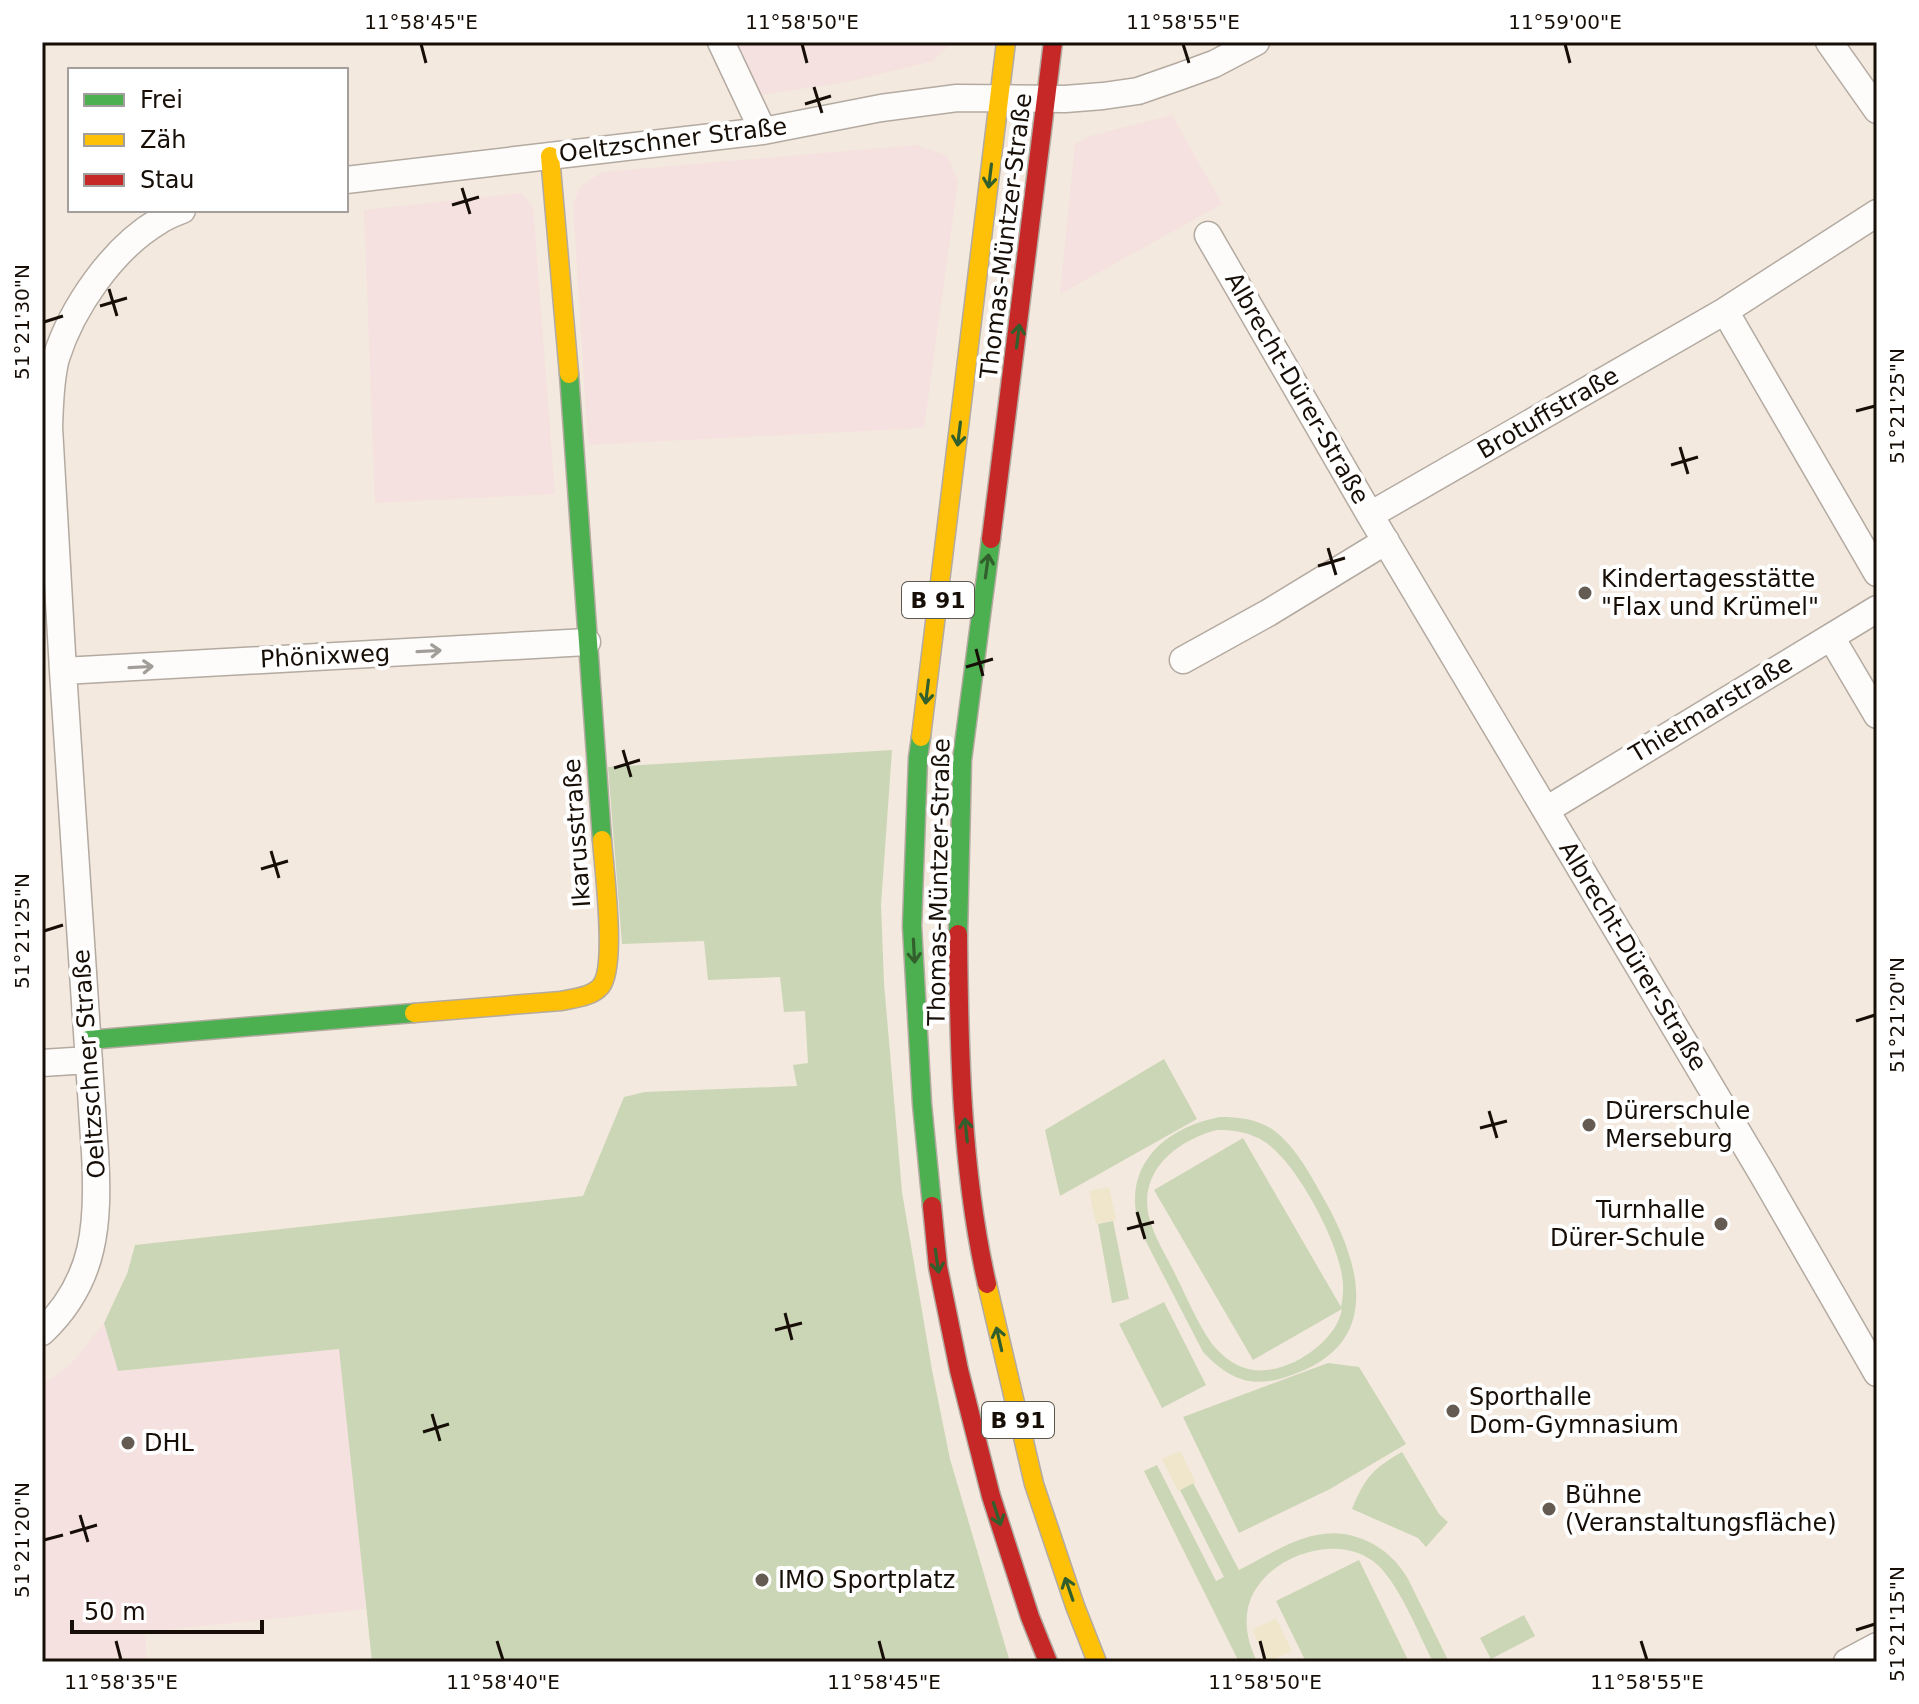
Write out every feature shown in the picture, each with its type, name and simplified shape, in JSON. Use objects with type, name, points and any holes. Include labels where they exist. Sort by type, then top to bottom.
[{"type":"main road","name":"Thomas-Müntzer-Straße","points":[[1006,42],[918,758],[912,926],[928,1183],[938,1267],[959,1370],[991,1496],[1030,1617],[1048,1662]]},
{"type":"main road","name":"Thomas-Müntzer-Straße","points":[[1053,42],[962,760],[958,920],[962,1090],[982,1262],[1034,1484],[1097,1662]]},
{"type":"main road","name":"Ikarusstraße","points":[[88,1050],[561,1001],[587,996],[599,990],[608,977],[610,955],[550,156]]},
{"type":"street","points":[[721,42],[763,131]]},
{"type":"street","name":"Oeltzschner Straße","points":[[348,180],[763,131],[894,106],[957,98],[1048,99],[1138,91],[1214,64],[1256,42]]},
{"type":"street","points":[[1829,42],[1869,82],[1877,110]]},
{"type":"street","name":"Oeltzschner Straße","points":[[42,1332],[65,1306],[85,1270],[95,1230],[97,1191],[47,467],[51,392],[55,361],[70,322],[97,280],[121,251],[159,221],[178,212]]},
{"type":"street","name":"Brotuffstraße","points":[[1370,515],[1725,311],[1877,213]]},
{"type":"street","name":"Albrecht-Dürer-Straße","points":[[1208,235],[1877,1373]]},
{"type":"street","points":[[1725,311],[1877,573]]},
{"type":"street","points":[[1183,660],[1268,613],[1386,541]]},
{"type":"street","name":"Thietmarstraße","points":[[1546,810],[1877,609]]},
{"type":"street","points":[[1831,637],[1877,715]]},
{"type":"street","name":"Phönixweg","points":[[63,671],[587,642]]},
{"type":"street","points":[[42,1063],[88,1050]]},
{"type":"street","points":[[1847,1662],[1877,1646]]},
{"type":"shaded area","points":[[737,42],[953,42],[933,61],[847,82],[760,95]]},
{"type":"shaded area","points":[[1172,115],[1222,204],[1060,294],[1075,144],[1090,136]]},
{"type":"shaded area","points":[[917,145],[947,156],[958,181],[924,428],[588,445],[573,204],[581,186],[602,172]]},
{"type":"shaded area","points":[[522,193],[533,207],[555,494],[375,503],[364,210]]},
{"type":"shaded area","points":[[104,1323],[119,1371],[340,1349],[366,1609],[145,1632],[147,1662],[42,1662],[42,1385],[71,1364]]},
{"type":"green space","points":[[892,750],[881,905],[884,983],[902,1192],[950,1459],[1010,1662],[372,1662],[339,1349],[118,1371],[104,1323],[127,1274],[135,1245],[583,1196],[624,1097],[645,1092],[797,1086],[793,1065],[808,1063],[805,1011],[784,1012],[780,977],[708,980],[704,941],[622,944],[608,767]]},
{"type":"green space","points":[[1164,1059],[1197,1119],[1060,1196],[1045,1130]]},
{"type":"green space","points":[[1220,1117],[1241,1118],[1260,1123],[1280,1135],[1310,1175],[1346,1245],[1354,1272],[1356,1298],[1352,1322],[1341,1343],[1320,1362],[1289,1376],[1253,1382],[1232,1375],[1213,1362],[1203,1352],[1140,1230],[1135,1208],[1141,1170],[1164,1141],[1199,1122]],"holes":[[[1217,1130],[1242,1132],[1265,1142],[1277,1152],[1302,1183],[1324,1223],[1339,1260],[1343,1292],[1341,1307],[1243,1138],[1154,1190],[1253,1360],[1342,1309],[1329,1335],[1317,1347],[1288,1365],[1256,1370],[1238,1365],[1212,1344],[1151,1225],[1147,1200],[1155,1172],[1164,1160],[1188,1141]]]},
{"type":"green space","points":[[1113,1221],[1129,1299],[1112,1303],[1098,1224]]},
{"type":"green space","points":[[1164,1302],[1206,1385],[1162,1408],[1119,1324]]},
{"type":"green space","points":[[1328,1363],[1359,1367],[1406,1444],[1330,1489],[1239,1533],[1183,1417]]},
{"type":"green space","points":[[1402,1452],[1439,1514],[1448,1522],[1426,1547],[1418,1538],[1352,1509],[1371,1475]]},
{"type":"green space","points":[[1157,1465],[1216,1581],[1224,1577],[1180,1490],[1193,1483],[1239,1570],[1285,1546],[1316,1535],[1349,1535],[1380,1548],[1408,1579],[1449,1662],[1433,1662],[1399,1594],[1382,1570],[1357,1552],[1338,1549],[1300,1555],[1267,1576],[1255,1591],[1247,1615],[1248,1636],[1257,1662],[1239,1662],[1144,1471]]},
{"type":"green space","points":[[1359,1560],[1409,1662],[1306,1662],[1276,1601]]},
{"type":"green space","points":[[1524,1615],[1535,1636],[1491,1659],[1480,1638]]},
{"type":"sand","points":[[1109,1187],[1116,1220],[1096,1224],[1089,1191]]},
{"type":"sand","points":[[1180,1451],[1196,1482],[1178,1491],[1162,1459]]},
{"type":"sand","points":[[1276,1618],[1292,1651],[1268,1662],[1252,1630]]},
{"type":"traffic: fast","points":[[569,374],[602,840]]},
{"type":"traffic: fast","points":[[958,934],[962,760],[991,539]]},
{"type":"traffic: fast","points":[[921,737],[912,926],[922,1104],[932,1206]]},
{"type":"traffic: fast","points":[[88,1040],[414,1013]]},
{"type":"traffic: slow","points":[[921,737],[1006,42]]},
{"type":"traffic: slow","points":[[550,156],[569,374]]},
{"type":"traffic: slow","points":[[414,1013],[561,1001],[597,990],[606,975],[609,939],[602,840]]},
{"type":"traffic: slow","points":[[987,1284],[1034,1484],[1097,1662]]},
{"type":"traffic: jam","points":[[991,539],[1053,42]]},
{"type":"traffic: jam","points":[[958,934],[967,1154],[987,1284]]},
{"type":"traffic: jam","points":[[932,1206],[938,1267],[959,1370],[991,1496],[1030,1617],[1048,1662]]},
{"type":"place","name":"Kindertagesstätte \"Flax und Krümel\"","points":[[1585,593]]},
{"type":"place","name":"Dürerschule Merseburg","points":[[1589,1125]]},
{"type":"place","name":"Turnhalle Dürer-Schule","points":[[1721,1224]]},
{"type":"place","name":"Sporthalle Dom-Gymnasium","points":[[1453,1411]]},
{"type":"place","name":"DHL","points":[[128,1443]]},
{"type":"place","name":"Bühne (Veranstaltungsfläche)","points":[[1549,1509]]},
{"type":"place","name":"IMO Sportplatz","points":[[762,1580]]}]
